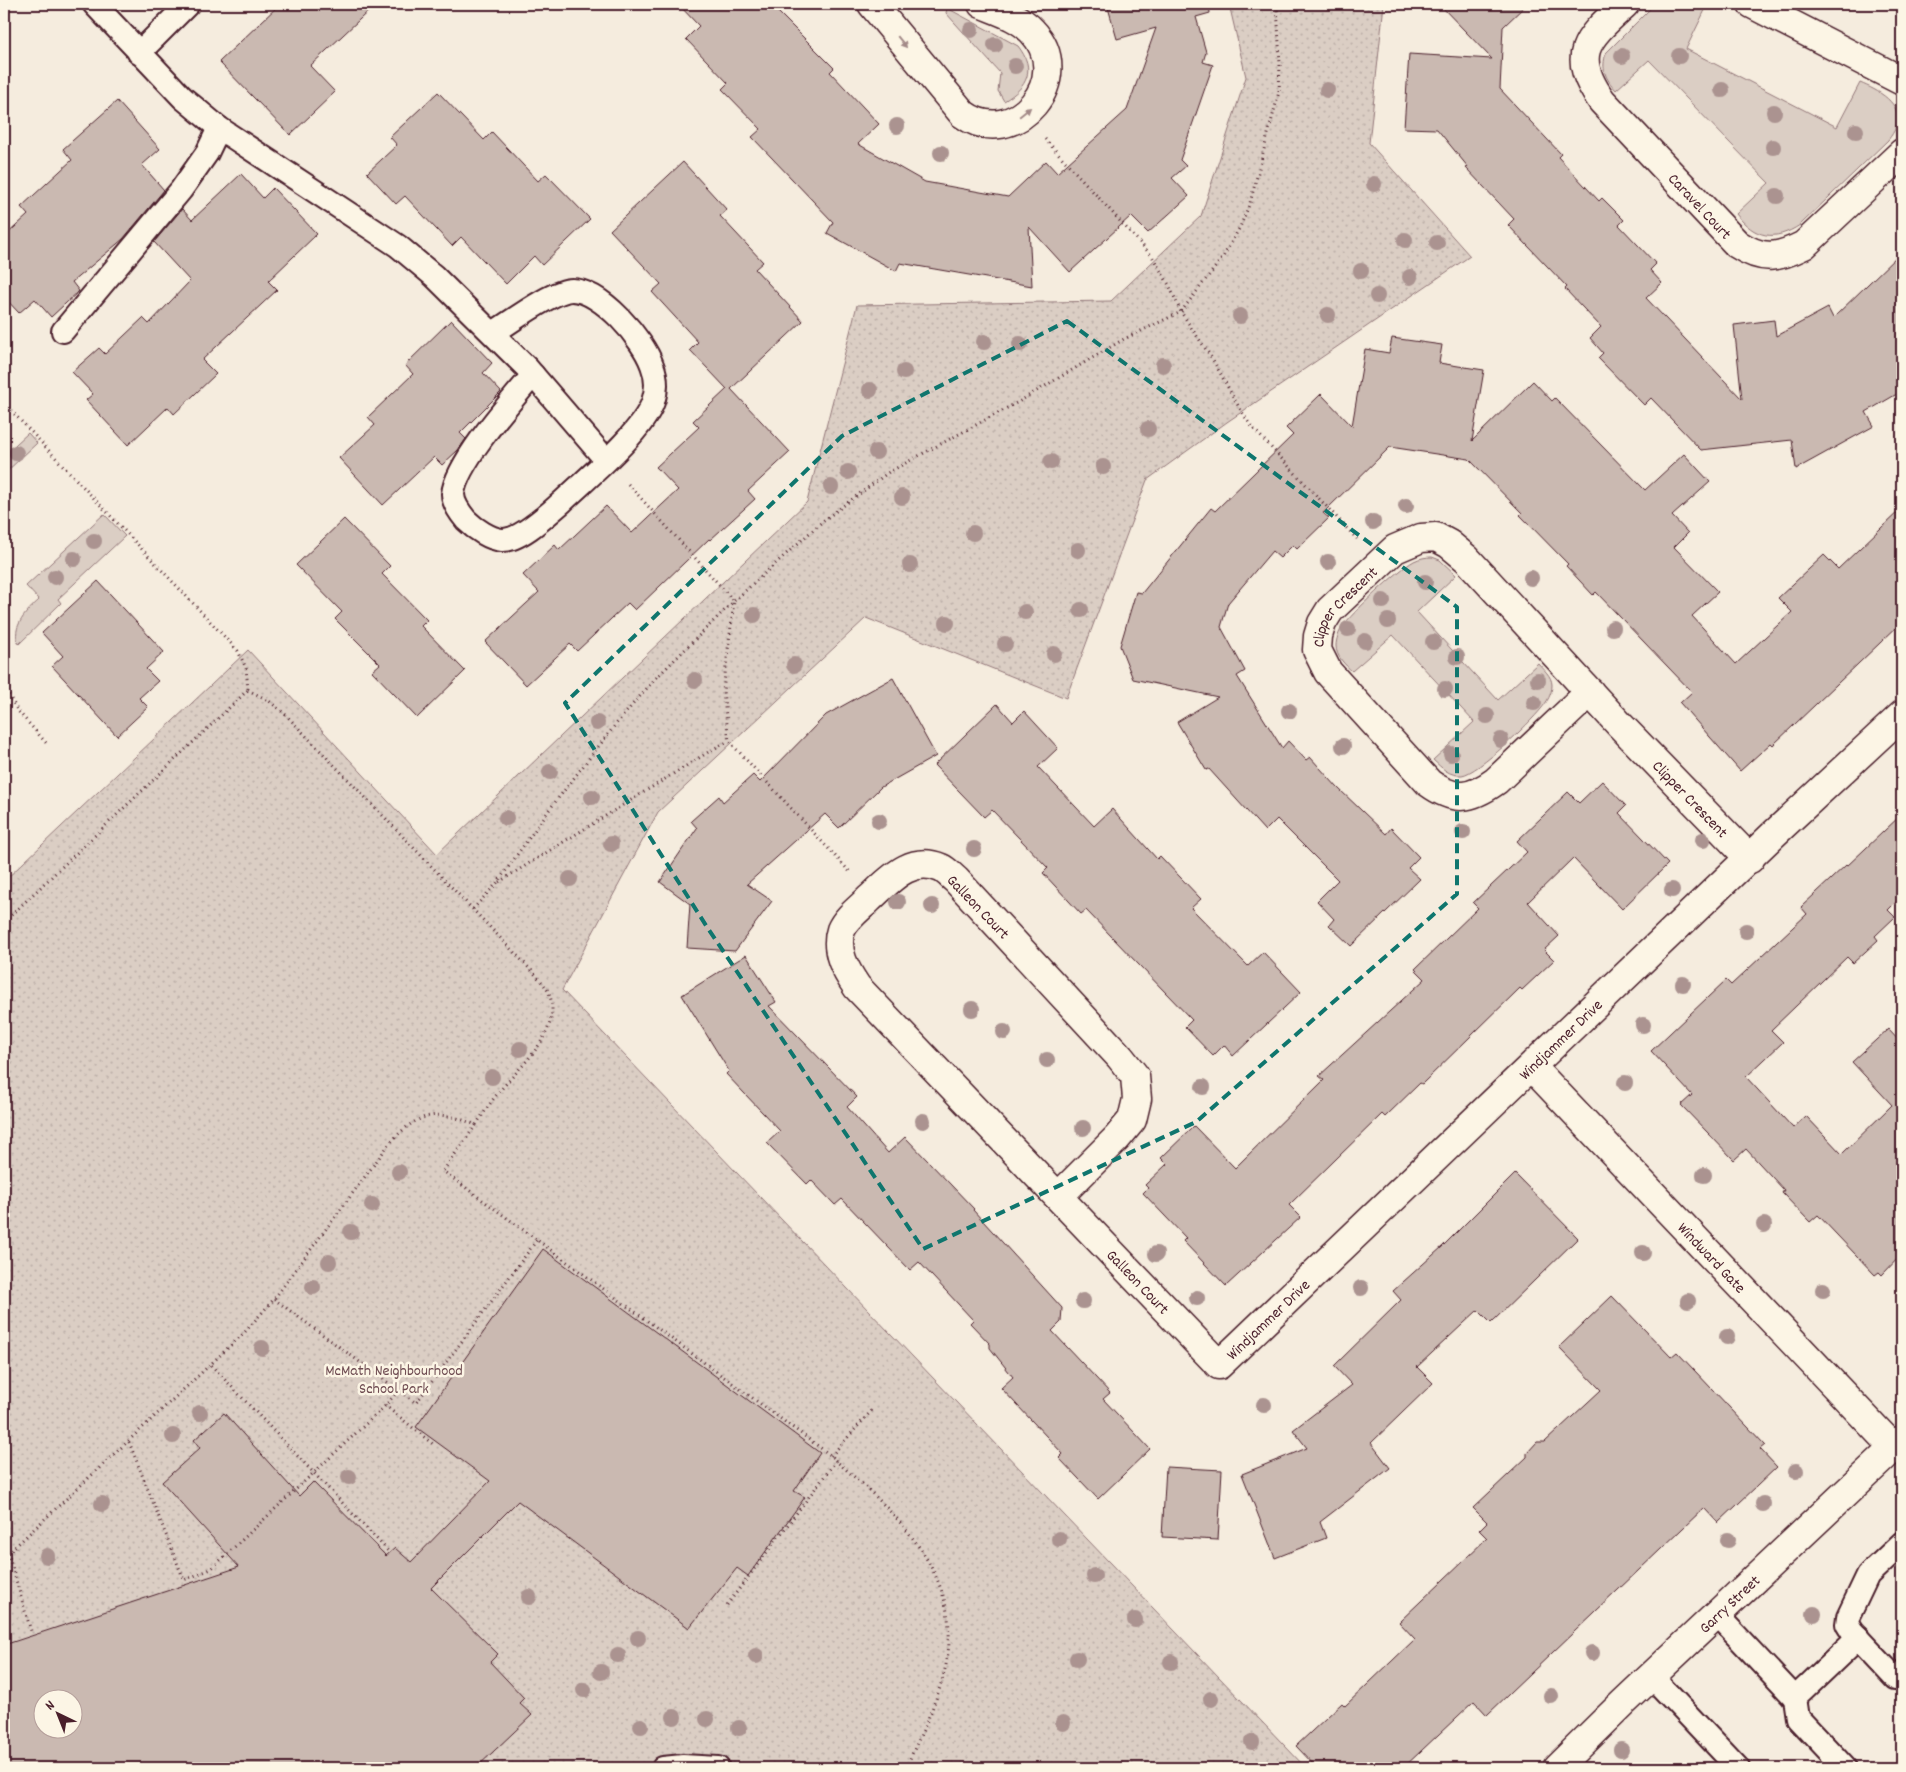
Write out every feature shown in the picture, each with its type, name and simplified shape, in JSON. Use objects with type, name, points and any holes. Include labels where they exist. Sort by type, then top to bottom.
[{"type":"street","points":[[872,4],[963,114],[973,121],[985,125],[999,125],[1014,121],[1033,105],[1042,94],[1048,72],[1048,62],[1040,40],[1022,23],[982,4]]},
{"type":"street","name":"Caravel Court","points":[[1625,4],[1588,41],[1584,58],[1586,72],[1591,85],[1602,101],[1737,244],[1750,253],[1762,256],[1785,255],[1804,245],[1902,153]]},
{"type":"street","points":[[1752,4],[1902,81]]},
{"type":"street","name":"Clipper Crescent","points":[[1590,692],[1514,765],[1485,789],[1471,795],[1455,796],[1441,792],[1420,775],[1336,682],[1328,672],[1317,650],[1318,636],[1322,623],[1330,610],[1395,549],[1421,538],[1436,537],[1449,544],[1467,560],[1750,859]]},
{"type":"street","name":"Windjammer Drive","points":[[1219,1365],[1902,715]]},
{"type":"street","name":"Galleon Court","points":[[1058,1197],[1117,1138],[1132,1120],[1137,1099],[1135,1076],[1120,1057],[962,887],[942,868],[924,864],[902,869],[849,918],[841,931],[839,948],[845,969],[858,987],[1058,1197],[1219,1365]]},
{"type":"street","name":"Windward Gate","points":[[1532,1067],[1898,1444]]},
{"type":"street","name":"Garry Street","points":[[1556,1768],[1898,1444]]},
{"type":"lane","points":[[94,4],[183,98],[219,128],[398,246],[434,276],[533,375],[606,460]]},
{"type":"lane","points":[[140,53],[188,4]]},
{"type":"lane","points":[[63,331],[181,190],[207,153],[219,128]]},
{"type":"lane","points":[[493,333],[559,293],[572,290],[585,292],[599,300],[634,334],[652,364],[656,384],[653,402],[641,424],[606,460],[550,513],[522,534],[503,540],[482,533],[468,522],[459,511],[453,495],[459,474],[495,422],[533,375]]},
{"type":"lane","points":[[1900,1678],[1858,1638],[1848,1624],[1848,1617],[1864,1582],[1873,1570],[1902,1543]]},
{"type":"lane","points":[[1717,1615],[1795,1698],[1798,1718],[1845,1768]]},
{"type":"lane","points":[[1795,1698],[1858,1638]]},
{"type":"lane","points":[[1651,1676],[1738,1768]]},
{"type":"lane","points":[[664,1768],[682,1766],[710,1768]]},
{"type":"path","points":[[473,909],[496,883],[549,810],[616,724],[654,680],[734,601],[824,520],[889,472],[1020,401],[1124,339],[1181,312],[1224,257],[1240,227],[1250,202],[1279,92],[1280,65],[1277,4]]},
{"type":"path","points":[[1022,114],[1152,256],[1169,285],[1181,312],[1213,360],[1250,426],[1380,564]]},
{"type":"path","points":[[4,403],[232,643],[244,661],[248,690]]},
{"type":"path","points":[[606,460],[734,601],[723,691],[729,741],[873,896]]},
{"type":"path","points":[[4,686],[17,710],[48,745]]},
{"type":"path","points":[[248,690],[268,700],[286,715],[473,909],[549,992],[552,1013],[544,1037],[534,1054],[498,1093],[443,1171],[830,1456],[870,1492],[910,1533],[931,1564],[937,1575],[944,1600],[949,1636],[945,1672],[906,1768]]},
{"type":"path","points":[[4,922],[248,690]]},
{"type":"path","points":[[496,883],[729,741]]},
{"type":"path","points":[[4,1557],[211,1365],[274,1300],[390,1143],[401,1131],[415,1121],[444,1114],[455,1116],[476,1125]]},
{"type":"path","points":[[274,1300],[416,1403],[538,1240]]},
{"type":"path","points":[[211,1365],[390,1553]]},
{"type":"path","points":[[129,1442],[184,1580],[211,1569],[399,1390]]},
{"type":"path","points":[[385,1405],[435,1446]]},
{"type":"path","points":[[830,1456],[874,1408]]},
{"type":"path","points":[[727,1605],[836,1461]]},
{"type":"path","points":[[8,1553],[31,1631]]},
{"type":"highlighted area","points":[[1067,321],[1457,607],[1457,894],[1196,1122],[923,1249],[707,927],[565,703],[842,436]]},
{"type":"green space","name":"McMath Neighbourhood School Park","points":[[1229,4],[1384,4],[1369,143],[1470,256],[1227,422],[1147,480],[1066,698],[866,618],[658,812],[562,990],[1306,1768],[4,1768],[4,881],[248,650],[437,854],[807,502],[857,305],[1111,301],[1201,216],[1246,77]]},
{"type":"green space","points":[[1655,4],[1708,4],[1686,49],[1837,127],[1860,83],[1874,89],[1893,104],[1897,118],[1894,132],[1800,225],[1782,234],[1765,235],[1758,233],[1736,214],[1769,183],[1649,60],[1616,90],[1605,73],[1606,53]]},
{"type":"green space","points":[[947,8],[1018,46],[1024,54],[1027,62],[1027,77],[1024,84],[1012,96],[1004,101],[998,91],[1000,73],[946,13]]},
{"type":"green space","points":[[28,433],[37,443],[4,474],[4,455]]},
{"type":"green space","points":[[104,514],[125,536],[58,599],[61,603],[19,644],[17,638],[18,625],[25,614],[39,600],[26,586]]},
{"type":"green space","points":[[1425,557],[1440,560],[1456,575],[1417,612],[1498,700],[1538,663],[1552,682],[1549,698],[1535,716],[1480,766],[1462,775],[1449,773],[1433,760],[1474,722],[1393,635],[1352,671],[1341,660],[1336,650],[1337,638],[1342,627],[1365,602],[1414,561]]},
{"type":"building","points":[[280,4],[376,4],[310,66],[335,92],[290,135],[219,62]]},
{"type":"building","points":[[678,4],[770,4],[834,68],[830,72],[879,124],[858,144],[925,182],[1008,197],[1046,161],[1057,173],[1127,110],[1156,28],[1117,39],[1107,4],[1209,4],[1210,13],[1196,17],[1206,52],[1203,62],[1213,65],[1180,160],[1186,166],[1172,178],[1189,196],[1148,233],[1131,216],[1070,272],[1029,227],[1032,286],[900,263],[896,271],[827,233],[833,222],[752,137],[761,129],[722,89],[728,83],[686,39],[699,26]]},
{"type":"building","points":[[1439,4],[1527,4],[1503,27],[1500,89],[1561,154],[1558,157],[1599,201],[1602,198],[1624,220],[1619,225],[1656,264],[1650,270],[1662,283],[1646,298],[1742,399],[1734,325],[1774,320],[1776,336],[1828,308],[1833,318],[1902,251],[1902,391],[1866,412],[1874,426],[1796,469],[1792,440],[1701,450],[1651,398],[1644,405],[1598,358],[1603,353],[1590,338],[1601,327],[1565,289],[1567,287],[1508,225],[1514,219],[1466,168],[1468,167],[1437,129],[1404,128],[1409,54],[1492,59]]},
{"type":"building","points":[[438,92],[484,140],[492,132],[538,181],[546,174],[590,219],[542,265],[534,256],[506,284],[461,237],[452,246],[405,196],[396,204],[367,173],[397,145],[390,137]]},
{"type":"building","points":[[117,101],[160,149],[142,165],[164,190],[123,239],[72,282],[79,291],[51,317],[35,299],[19,313],[4,297],[4,237],[28,215],[21,207],[72,160],[63,149]]},
{"type":"building","points":[[683,162],[727,210],[720,216],[763,262],[755,269],[803,321],[731,389],[790,452],[748,491],[755,499],[709,539],[635,610],[628,603],[577,651],[570,644],[526,685],[485,642],[539,592],[523,575],[555,545],[559,550],[606,506],[632,533],[678,490],[656,467],[699,427],[693,421],[727,389],[690,350],[698,342],[652,292],[661,284],[610,230]]},
{"type":"building","points":[[241,174],[263,198],[273,188],[317,234],[268,281],[277,290],[202,360],[216,374],[174,414],[168,407],[128,445],[86,400],[93,394],[72,372],[99,348],[105,354],[143,318],[149,324],[190,281],[154,242],[182,209],[192,220]]},
{"type":"building","points":[[451,320],[492,363],[483,373],[501,392],[460,433],[466,439],[458,450],[442,465],[434,457],[383,505],[339,458],[375,425],[368,417],[413,374],[405,365]]},
{"type":"building","points":[[1392,338],[1442,345],[1439,363],[1484,370],[1472,441],[1533,381],[1552,401],[1555,398],[1645,490],[1684,454],[1710,482],[1672,516],[1688,533],[1674,547],[1718,592],[1692,616],[1736,664],[1792,612],[1778,598],[1824,555],[1838,569],[1902,508],[1902,622],[1773,745],[1771,743],[1740,771],[1680,703],[1692,692],[1596,592],[1593,595],[1566,566],[1568,564],[1520,515],[1522,513],[1469,459],[1390,447],[1323,513],[1329,518],[1297,549],[1293,545],[1280,558],[1272,551],[1228,603],[1221,627],[1245,671],[1237,676],[1282,748],[1288,741],[1306,760],[1310,757],[1338,788],[1386,834],[1391,828],[1419,857],[1408,868],[1420,879],[1351,946],[1329,925],[1334,919],[1317,901],[1338,880],[1277,819],[1265,831],[1209,769],[1206,770],[1177,722],[1218,697],[1133,679],[1120,646],[1136,592],[1142,593],[1211,508],[1215,511],[1293,435],[1286,428],[1321,394],[1352,426],[1365,349],[1389,353]]},
{"type":"building","points":[[344,519],[390,566],[382,574],[427,620],[421,626],[465,671],[417,718],[372,671],[380,664],[335,619],[342,612],[296,565]]},
{"type":"building","points":[[98,581],[164,652],[146,669],[158,681],[139,698],[148,707],[117,736],[52,666],[63,656],[42,633]]},
{"type":"building","points":[[893,678],[936,756],[881,787],[839,828],[825,814],[747,884],[772,901],[735,951],[687,948],[690,904],[660,882],[697,828],[691,821],[719,796],[723,802],[753,775],[760,782],[826,715]]},
{"type":"building","points":[[997,704],[1013,722],[1024,711],[1058,748],[1038,767],[1094,826],[1112,809],[1157,859],[1160,856],[1201,899],[1191,908],[1248,966],[1263,952],[1301,992],[1233,1056],[1224,1045],[1213,1056],[1185,1027],[1192,1020],[1086,910],[1081,914],[1043,873],[1048,868],[992,810],[984,817],[934,765]]},
{"type":"building","points":[[1602,781],[1626,806],[1619,813],[1668,864],[1622,909],[1573,858],[1528,902],[1559,936],[1544,950],[1554,960],[1522,990],[1520,988],[1422,1084],[1420,1083],[1385,1117],[1382,1114],[1289,1205],[1301,1217],[1226,1286],[1183,1241],[1186,1238],[1143,1193],[1148,1188],[1145,1185],[1167,1164],[1161,1158],[1194,1126],[1235,1168],[1324,1080],[1319,1076],[1425,979],[1415,969],[1478,908],[1473,903],[1527,852],[1517,841],[1568,792],[1579,803]]},
{"type":"building","points":[[1902,814],[1902,896],[1888,910],[1895,917],[1875,936],[1878,940],[1853,963],[1847,957],[1771,1030],[1783,1042],[1746,1077],[1793,1128],[1806,1116],[1842,1154],[1892,1105],[1852,1062],[1888,1029],[1902,1044],[1902,1254],[1882,1275],[1879,1272],[1875,1275],[1818,1215],[1810,1222],[1782,1193],[1784,1190],[1746,1149],[1734,1160],[1681,1105],[1692,1095],[1651,1051],[1726,980],[1731,985],[1807,914],[1801,907]]},
{"type":"building","points":[[746,955],[776,1002],[769,1006],[857,1097],[847,1107],[888,1153],[905,1137],[974,1209],[1062,1308],[1061,1322],[1052,1331],[1110,1393],[1103,1399],[1150,1449],[1098,1499],[1059,1458],[1063,1454],[1001,1388],[1013,1377],[990,1348],[990,1344],[970,1323],[973,1320],[919,1262],[910,1270],[842,1199],[835,1205],[811,1180],[807,1184],[767,1143],[780,1131],[726,1074],[729,1071],[682,995]]},
{"type":"building","points":[[1515,1174],[1578,1238],[1491,1323],[1478,1310],[1417,1367],[1433,1383],[1371,1443],[1390,1468],[1320,1522],[1326,1538],[1275,1558],[1242,1474],[1307,1448],[1293,1430],[1352,1385],[1334,1366],[1401,1300],[1393,1291],[1442,1247]]},
{"type":"building","points":[[543,1249],[820,1453],[794,1491],[805,1497],[748,1576],[737,1568],[689,1628],[518,1501],[431,1588],[498,1654],[490,1662],[524,1698],[519,1703],[532,1715],[476,1768],[4,1768],[4,1645],[239,1567],[162,1482],[200,1448],[194,1440],[224,1413],[299,1496],[313,1482],[386,1556],[395,1548],[411,1562],[490,1481],[416,1427]]},
{"type":"building","points":[[1612,1296],[1671,1357],[1677,1352],[1765,1445],[1760,1449],[1777,1467],[1718,1523],[1704,1508],[1487,1715],[1474,1701],[1403,1768],[1317,1768],[1296,1746],[1342,1703],[1345,1706],[1415,1639],[1399,1622],[1487,1538],[1479,1530],[1487,1522],[1473,1508],[1527,1457],[1527,1453],[1537,1442],[1545,1442],[1601,1390],[1559,1347]]},
{"type":"building","points":[[1166,1467],[1222,1470],[1218,1540],[1162,1537]]}]
